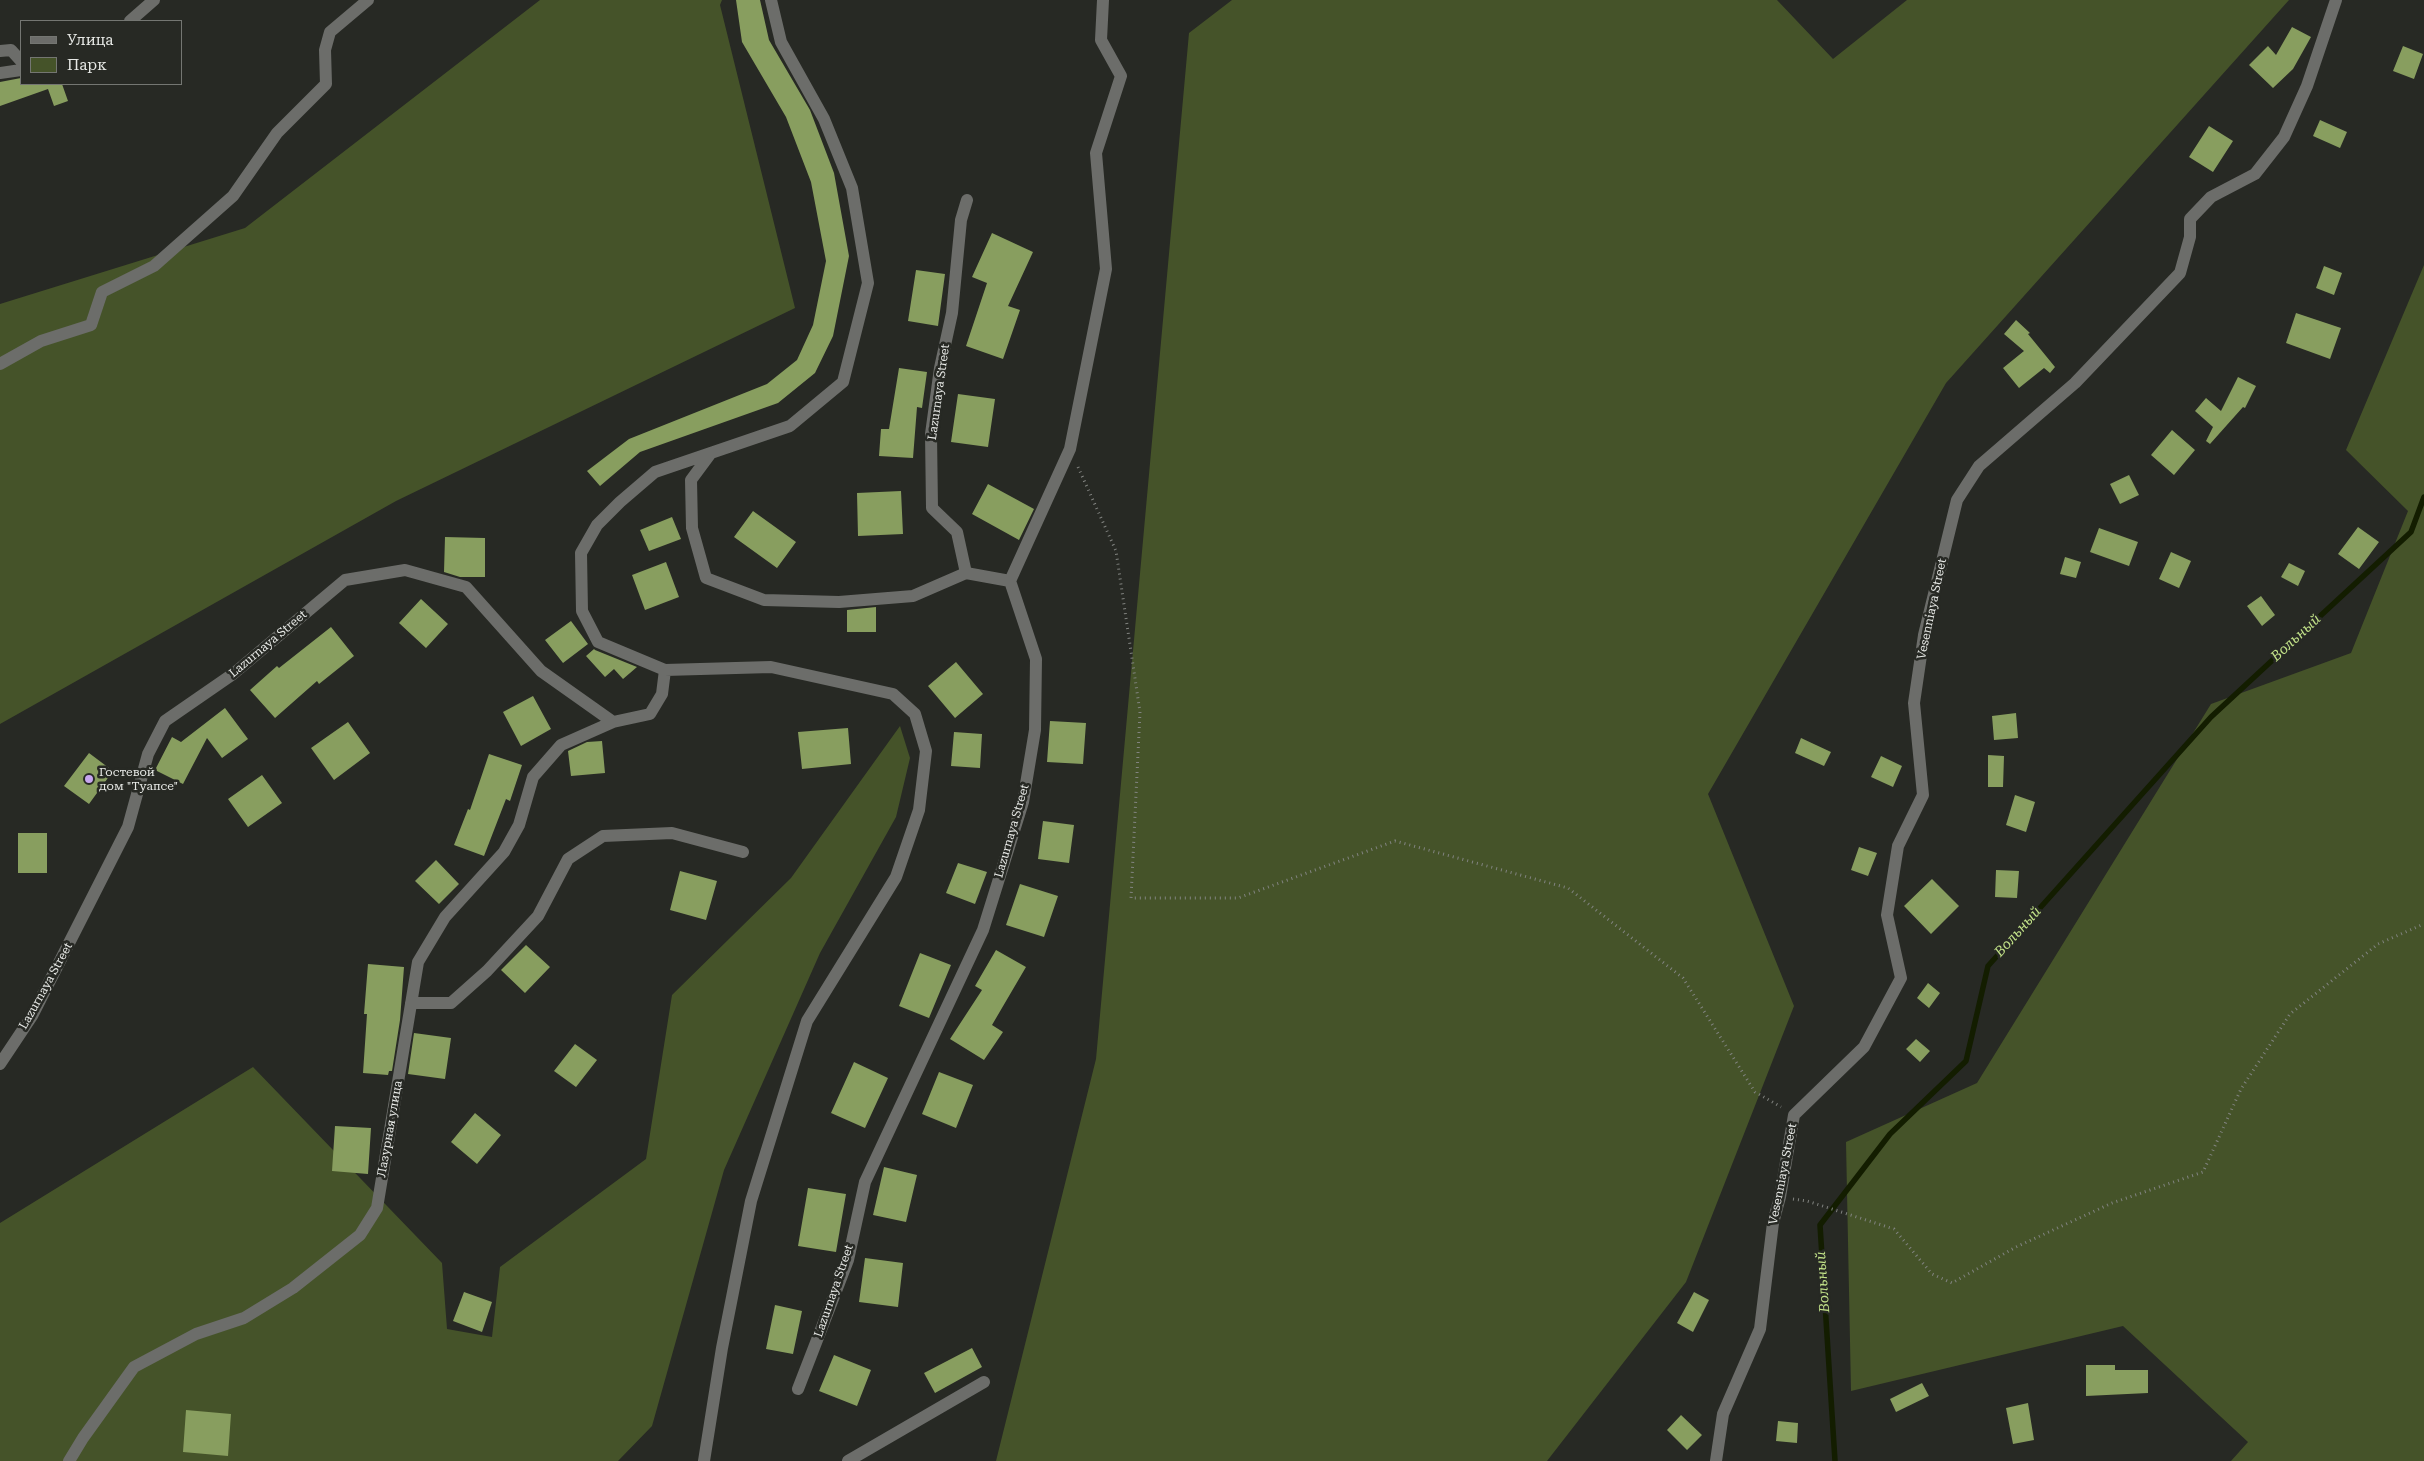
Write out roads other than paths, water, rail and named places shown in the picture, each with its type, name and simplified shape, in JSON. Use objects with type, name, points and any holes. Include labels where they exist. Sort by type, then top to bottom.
[{"type":"street","points":[[131,20],[154,0]]},
{"type":"street","points":[[0,364],[41,341],[91,324],[102,292],[154,266],[233,196],[277,133],[326,84],[325,50],[330,32],[368,0]]},
{"type":"street","points":[[704,1461],[722,1348],[750,1201],[806,1021],[896,878],[919,810],[926,751],[916,714],[893,694],[771,667],[665,670],[598,642],[582,611],[581,553],[597,525],[620,502],[656,472],[790,426],[843,382],[868,284],[852,188],[824,119],[781,42],[771,0]]},
{"type":"street","points":[[710,453],[691,480],[692,528],[706,578],[764,600],[839,602],[913,596],[966,573],[1010,581],[1070,449],[1106,269],[1096,154],[1121,76],[1102,40],[1103,0]]},
{"type":"street","name":"Vesenniaya Street","points":[[1716,1461],[1723,1414],[1760,1329],[1773,1223],[1780,1197],[1794,1115],[1864,1047],[1901,978],[1887,915],[1898,846],[1923,795],[1914,703],[1924,636],[1957,500],[1978,466],[2075,383],[2180,273],[2190,237],[2190,219],[2210,197],[2255,174],[2284,137],[2307,86],[2336,0]]},
{"type":"street","points":[[0,51],[11,50],[20,60]]},
{"type":"street","points":[[0,73],[20,70]]},
{"type":"street","name":"Lazurnaya Street","points":[[966,573],[957,532],[932,508],[930,434],[940,368],[952,313],[961,220],[967,200]]},
{"type":"street","name":"Lazurnaya Street","points":[[0,1064],[32,1016],[128,827],[148,754],[165,721],[233,674],[345,580],[405,570],[466,587],[541,671],[613,722]]},
{"type":"street","name":"Lazurnaya Street","points":[[798,1389],[848,1260],[865,1182],[983,930],[1023,802],[1035,730],[1036,659],[1010,581]]},
{"type":"street","points":[[613,722],[650,714],[662,694],[665,670]]},
{"type":"street","name":"Лазурная улица","points":[[69,1461],[83,1438],[134,1368],[196,1334],[244,1318],[293,1288],[360,1235],[377,1208],[418,962],[445,917],[504,852],[519,825],[533,777],[561,745],[613,722]]},
{"type":"street","points":[[412,1003],[451,1003],[487,970],[538,916],[568,859],[602,836],[672,833],[743,852]]},
{"type":"street","points":[[848,1461],[984,1382]]},
{"type":"waterway","name":"Вольный","points":[[1835,1461],[1820,1225],[1890,1134],[1966,1061],[1988,966],[2211,717],[2411,532],[2424,497]]},
{"type":"place","name":"Гостевой дом \"Туапсе\"","points":[[89,779]]}]
